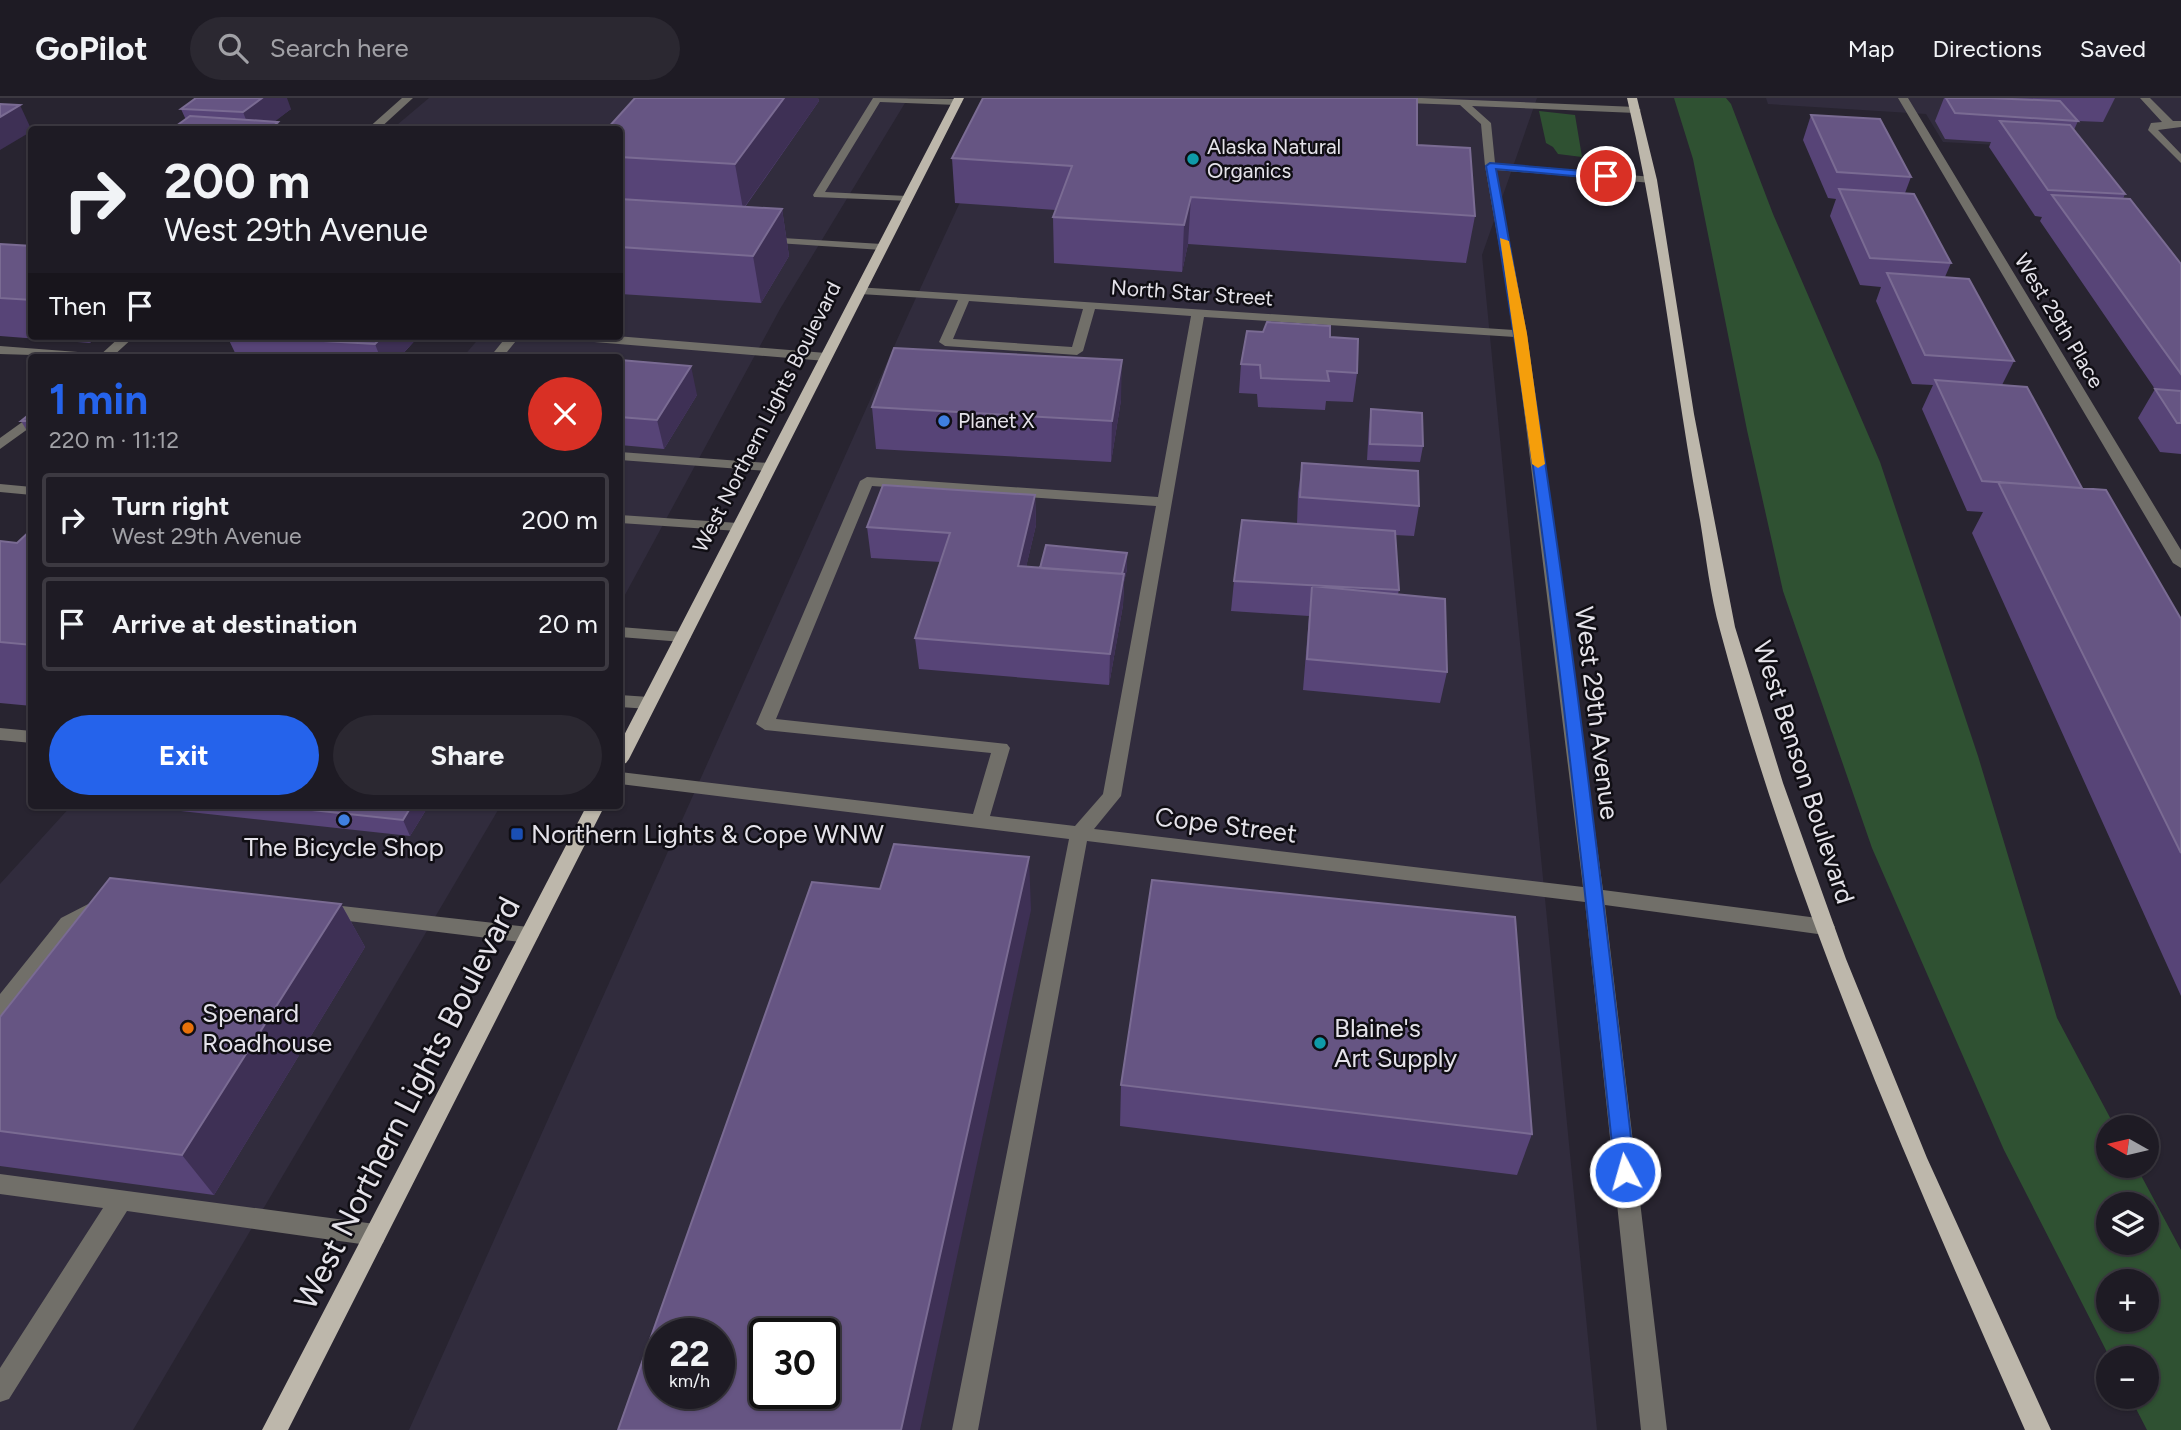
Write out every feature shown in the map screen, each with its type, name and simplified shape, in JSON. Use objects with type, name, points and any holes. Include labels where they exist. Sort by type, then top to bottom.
[{"type":"main road","name":"West Benson Boulevard","points":[[1632,98],[1652,180],[1687,414],[1727,627],[1774,783],[1825,928],[1916,1158],[2038,1430]]},
{"type":"main road","name":"West Northern Lights Boulevard","points":[[623,753],[958,100]]},
{"type":"main road","name":"West Northern Lights Boulevard","points":[[275,1430],[594,809]]},
{"type":"street","points":[[376,126],[408,98]]},
{"type":"street","points":[[1354,98],[1636,110]]},
{"type":"street","points":[[1454,98],[1466,104]]},
{"type":"street","name":"West 29th Place","points":[[1903,98],[2181,563]]},
{"type":"street","points":[[2145,98],[2175,124]]},
{"type":"street","points":[[907,199],[818,195],[877,99],[958,100]]},
{"type":"street","name":"West 29th Avenue","points":[[1466,104],[1486,122],[1490,166],[1521,334],[1594,896],[1654,1430]]},
{"type":"street","points":[[2175,124],[2155,125],[2154,130],[2181,160]]},
{"type":"street","points":[[1490,166],[1652,180]]},
{"type":"street","points":[[751,239],[882,247]]},
{"type":"street","name":"North Star Street","points":[[860,290],[1521,334]]},
{"type":"street","points":[[965,297],[945,342],[1077,351],[1090,306]]},
{"type":"street","points":[[965,1430],[1079,834],[1112,796],[1198,313]]},
{"type":"street","points":[[107,354],[123,340]]},
{"type":"street","points":[[499,354],[511,340]]},
{"type":"street","points":[[619,340],[826,357]]},
{"type":"street","points":[[0,349],[57,354]]},
{"type":"street","points":[[0,445],[28,422]]},
{"type":"street","points":[[623,456],[769,467]]},
{"type":"street","points":[[981,821],[1001,748],[765,724],[867,481],[1165,502]]},
{"type":"street","points":[[0,488],[28,491]]},
{"type":"street","points":[[623,521],[738,527]]},
{"type":"street","points":[[623,632],[683,637]]},
{"type":"street","points":[[623,701],[649,703]]},
{"type":"street","points":[[0,734],[28,737]]},
{"type":"street","name":"Cope Street","points":[[623,778],[1594,896],[1825,928]]},
{"type":"street","points":[[0,1009],[68,923],[109,900],[120,898]]},
{"type":"street","points":[[305,909],[529,935]]},
{"type":"street","points":[[0,1184],[375,1235]]},
{"type":"street","points":[[0,1390],[121,1200]]},
{"type":"shaded area","points":[[429,98],[908,98],[780,309],[623,598],[623,354],[466,354],[478,340],[623,340],[623,126],[396,126]]},
{"type":"shaded area","points":[[1008,98],[1537,98],[1482,255],[1597,1430],[409,1430],[909,313]]},
{"type":"shaded area","points":[[1766,98],[2181,98],[2181,277],[2068,149],[1943,142],[1926,114],[1768,104]]},
{"type":"shaded area","points":[[68,809],[499,809],[133,1430],[0,1430],[0,884]]},
{"type":"green space","points":[[1674,98],[1726,98],[1731,104],[1773,214],[1880,462],[1978,756],[2057,1018],[2109,1115],[2096,1115],[2096,1178],[2142,1178],[2150,1192],[2096,1192],[2096,1255],[2159,1255],[2159,1209],[2181,1250],[2181,1430],[2147,1430],[2136,1409],[2159,1409],[2159,1346],[2104,1346],[2097,1332],[2159,1332],[2159,1269],[2096,1269],[2096,1331],[2004,1150],[1872,848],[1783,591],[1747,430],[1693,159]]},
{"type":"green space","points":[[1539,111],[1575,115],[1582,157],[1558,154],[1546,143]]},
{"type":"building","points":[[196,98],[262,98],[243,112],[181,109]]},
{"type":"building","points":[[635,98],[784,98],[735,164],[623,157],[623,126],[610,126]]},
{"type":"building","name":"Alaska Natural Organics","points":[[983,98],[1417,98],[1417,145],[1470,148],[1475,216],[1191,197],[1184,225],[1053,217],[1072,166],[952,158]]},
{"type":"building","points":[[1946,98],[2060,101],[2078,121],[1955,113]]},
{"type":"building","points":[[0,104],[20,105],[0,117]]},
{"type":"building","points":[[1811,115],[1880,119],[1911,177],[1837,172]]},
{"type":"building","points":[[190,116],[278,122],[274,126],[176,126]]},
{"type":"building","points":[[2000,121],[2070,125],[2125,194],[2048,190]]},
{"type":"building","points":[[1839,189],[1914,194],[1951,263],[1870,258]]},
{"type":"building","points":[[2052,195],[2130,199],[2181,264],[2181,374]]},
{"type":"building","points":[[623,199],[782,209],[753,256],[623,247]]},
{"type":"building","points":[[0,244],[28,246],[28,300],[0,298]]},
{"type":"building","points":[[1887,273],[1969,279],[2014,361],[1925,355]]},
{"type":"building","points":[[1267,322],[1330,326],[1330,337],[1358,339],[1357,373],[1327,371],[1329,381],[1261,378],[1260,365],[1241,364],[1247,331],[1263,332]]},
{"type":"building","points":[[306,340],[379,340],[375,344]]},
{"type":"building","points":[[894,348],[1122,360],[1112,421],[872,407]]},
{"type":"building","points":[[623,360],[691,366],[657,420],[623,417]]},
{"type":"building","points":[[1935,380],[2027,387],[2082,488],[1982,481]]},
{"type":"building","points":[[2155,389],[2181,391],[2181,423],[2177,423]]},
{"type":"building","points":[[1371,409],[1422,413],[1423,446],[1370,444]]},
{"type":"building","points":[[1302,463],[1418,471],[1419,506],[1300,497]]},
{"type":"building","points":[[1998,482],[2106,490],[2181,619],[2181,853]]},
{"type":"building","points":[[883,485],[1035,495],[1018,566],[1124,574],[1110,654],[915,638],[950,533],[867,527]]},
{"type":"building","points":[[1242,520],[1395,531],[1399,590],[1234,581]]},
{"type":"building","points":[[28,533],[28,645],[0,642],[0,541],[17,543]]},
{"type":"building","points":[[1046,545],[1127,553],[1122,574],[1040,568]]},
{"type":"building","points":[[1312,586],[1445,599],[1447,672],[1307,659]]},
{"type":"building","points":[[303,809],[410,809],[403,820]]},
{"type":"building","points":[[894,844],[1029,857],[901,1430],[618,1430],[644,1357],[644,1409],[735,1409],[735,1318],[658,1318],[812,882],[880,889]]},
{"type":"building","name":"Spenard Roadhouse","points":[[110,878],[341,904],[182,1155],[0,1131],[0,1017]]},
{"type":"building","name":"Blaine's Art Supply","points":[[1152,880],[1515,917],[1532,1134],[1121,1085]]},
{"type":"slow traffic","points":[[1504,241],[1521,334],[1538,464]]},
{"type":"place","name":"Alaska Natural Organics","points":[[1193,159]]},
{"type":"place","name":"Planet X","points":[[944,421]]},
{"type":"place","name":"The Bicycle Shop","points":[[344,820]]},
{"type":"place","name":"Northern Lights & Cope WNW","points":[[517,834]]},
{"type":"place","name":"Spenard Roadhouse","points":[[188,1028]]},
{"type":"place","name":"Blaine's Art Supply","points":[[1320,1043]]},
{"type":"route","points":[[1606,176],[1490,166],[1521,334],[1594,896],[1625,1172]]}]
